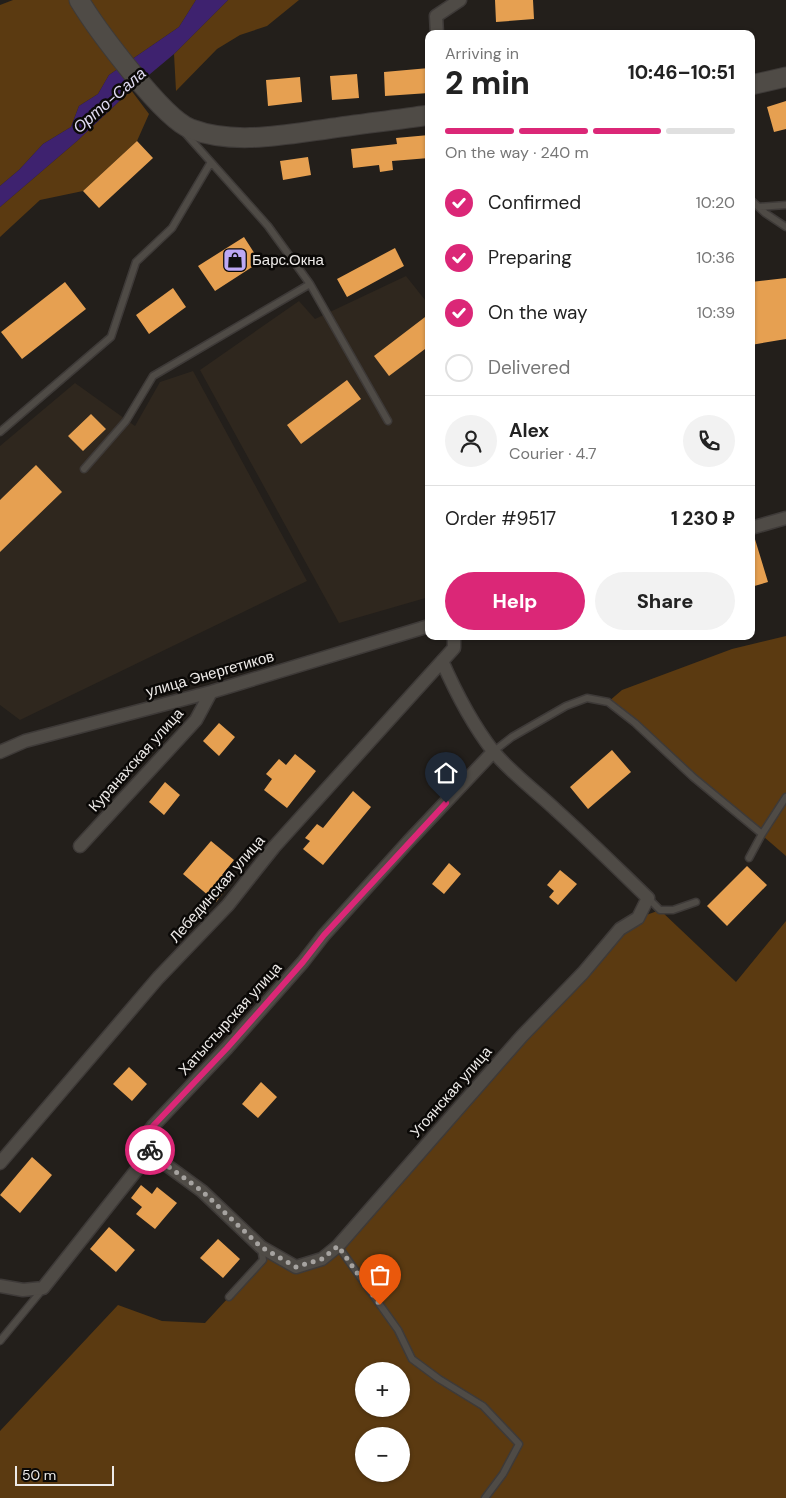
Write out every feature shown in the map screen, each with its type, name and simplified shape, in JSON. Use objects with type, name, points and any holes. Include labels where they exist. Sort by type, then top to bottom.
[{"type":"street","points":[[79,0],[115,51],[163,107],[189,128],[218,136],[262,138],[425,116]]},
{"type":"street","points":[[437,30],[436,16],[460,0]]},
{"type":"street","points":[[755,84],[786,78]]},
{"type":"street","points":[[755,527],[786,518]]},
{"type":"street","name":"улица Энергетиков","points":[[0,752],[25,741],[210,692],[425,627]]},
{"type":"street","name":"Лебединская улица","points":[[0,1163],[158,978],[228,905],[274,847],[454,648],[454,640]]},
{"type":"street","points":[[442,661],[462,703],[494,751],[513,773],[581,832],[648,898]]},
{"type":"street","name":"Куранахская улица","points":[[80,846],[196,720],[210,692]]},
{"type":"street","name":"Хатыстырская улица","points":[[150,1153],[147,1134],[153,1126],[227,1048],[303,962],[324,935],[408,842],[494,751]]},
{"type":"street","name":"Угоянская улица","points":[[150,1153],[202,1191],[261,1247],[296,1267],[322,1259],[338,1246],[522,1036],[582,973],[620,929],[638,918],[648,898]]},
{"type":"street","points":[[0,1286],[23,1290],[43,1288],[150,1153]]},
{"type":"lane","points":[[163,107],[268,226],[310,284],[388,421]]},
{"type":"lane","points":[[0,432],[112,338],[136,262],[172,228],[211,162]]},
{"type":"lane","points":[[755,204],[786,227]]},
{"type":"lane","points":[[759,207],[786,205]]},
{"type":"lane","points":[[84,469],[126,421],[153,376],[310,284]]},
{"type":"lane","points":[[494,751],[512,737],[566,706],[587,698],[608,702],[700,783],[762,834]]},
{"type":"lane","points":[[749,858],[762,834],[786,798]]},
{"type":"lane","points":[[648,898],[660,910],[673,910],[696,902]]},
{"type":"lane","points":[[338,1246],[398,1330],[412,1359],[439,1379],[483,1406],[519,1444],[503,1474],[485,1498]]},
{"type":"lane","points":[[229,1297],[263,1260],[261,1247]]},
{"type":"lane","points":[[0,1341],[43,1288]]},
{"type":"shaded area","points":[[13,0],[196,0],[179,27],[109,75],[98,94],[79,106],[71,127],[43,144],[19,170],[0,186],[0,5]]},
{"type":"shaded area","points":[[228,0],[299,0],[267,26],[240,35],[217,49],[176,91],[174,54]]},
{"type":"shaded area","points":[[131,90],[149,114],[137,141],[83,191],[40,200],[0,237],[0,207],[77,141]]},
{"type":"shaded area","points":[[406,276],[425,300],[425,598],[339,623],[200,370],[299,301],[315,319]]},
{"type":"shaded area","points":[[193,371],[307,581],[20,720],[0,705],[0,446],[75,383],[135,426],[160,382]]},
{"type":"shaded area","points":[[786,636],[786,856],[608,702],[622,690],[732,649]]},
{"type":"shaded area","points":[[660,910],[736,982],[786,921],[786,1498],[0,1498],[0,1431],[118,1305],[162,1321],[205,1323],[263,1260],[261,1247],[296,1267],[322,1259],[638,918]]},
{"type":"water","name":"Орто-Сала","points":[[196,0],[228,0],[174,54],[0,207],[0,186],[19,170],[43,144],[71,127],[79,106],[98,94],[109,75],[179,27]]},
{"type":"building","points":[[495,0],[533,0],[534,19],[496,22]]},
{"type":"building","points":[[425,68],[425,93],[385,96],[384,72]]},
{"type":"building","points":[[357,74],[359,98],[332,100],[330,76]]},
{"type":"building","points":[[300,77],[302,102],[268,106],[266,80]]},
{"type":"building","points":[[786,101],[786,129],[774,132],[767,107]]},
{"type":"building","points":[[425,135],[425,158],[392,161],[393,170],[380,172],[379,165],[353,168],[351,149],[397,144],[396,138]]},
{"type":"building","points":[[137,141],[153,158],[99,208],[83,191]]},
{"type":"building","points":[[308,157],[311,175],[283,180],[280,161]]},
{"type":"building","points":[[244,237],[260,262],[215,291],[198,266]]},
{"type":"building","points":[[395,248],[404,266],[347,297],[337,279]]},
{"type":"building","points":[[786,278],[786,339],[755,344],[755,282]]},
{"type":"building","points":[[65,282],[86,309],[22,359],[1,332]]},
{"type":"building","points":[[173,288],[186,307],[149,334],[136,315]]},
{"type":"building","points":[[425,317],[425,349],[389,376],[374,356]]},
{"type":"building","points":[[347,380],[361,399],[301,444],[287,425]]},
{"type":"building","points":[[91,414],[106,429],[83,451],[68,436]]},
{"type":"building","points":[[36,465],[62,492],[0,552],[0,500]]},
{"type":"building","points":[[755,539],[768,582],[755,586]]},
{"type":"building","points":[[219,723],[235,737],[219,756],[203,741]]},
{"type":"building","points":[[612,750],[631,772],[588,809],[570,787]]},
{"type":"building","points":[[295,754],[316,771],[287,808],[264,790],[272,779],[266,774],[279,759],[286,765]]},
{"type":"building","points":[[165,782],[180,795],[164,815],[149,802]]},
{"type":"building","points":[[353,791],[371,807],[323,865],[303,849],[310,841],[305,838],[317,824],[323,828]]},
{"type":"building","points":[[211,841],[234,860],[222,875],[231,883],[216,902],[183,874]]},
{"type":"building","points":[[449,863],[461,874],[444,894],[432,884]]},
{"type":"building","points":[[747,866],[767,885],[727,926],[707,906]]},
{"type":"building","points":[[560,870],[577,884],[558,905],[549,897],[554,891],[547,885]]},
{"type":"building","points":[[129,1067],[147,1084],[132,1101],[113,1084]]},
{"type":"building","points":[[261,1082],[277,1097],[258,1118],[242,1104]]},
{"type":"building","points":[[32,1157],[52,1175],[20,1213],[0,1195]]},
{"type":"building","points":[[141,1185],[152,1194],[157,1187],[177,1203],[155,1229],[136,1214],[142,1207],[131,1198]]},
{"type":"building","points":[[109,1227],[135,1250],[116,1272],[90,1249]]},
{"type":"building","points":[[218,1239],[240,1259],[223,1278],[200,1258]]},
{"type":"way so far","points":[[150,1150],[150,1153],[165,1162],[202,1191],[261,1247],[296,1267],[322,1259],[338,1246],[380,1305]]},
{"type":"place","name":"Барс.Окна","points":[[235,260]]},
{"type":"route","points":[[150,1150],[147,1134],[153,1126],[227,1048],[303,962],[324,935],[446,803]]}]
